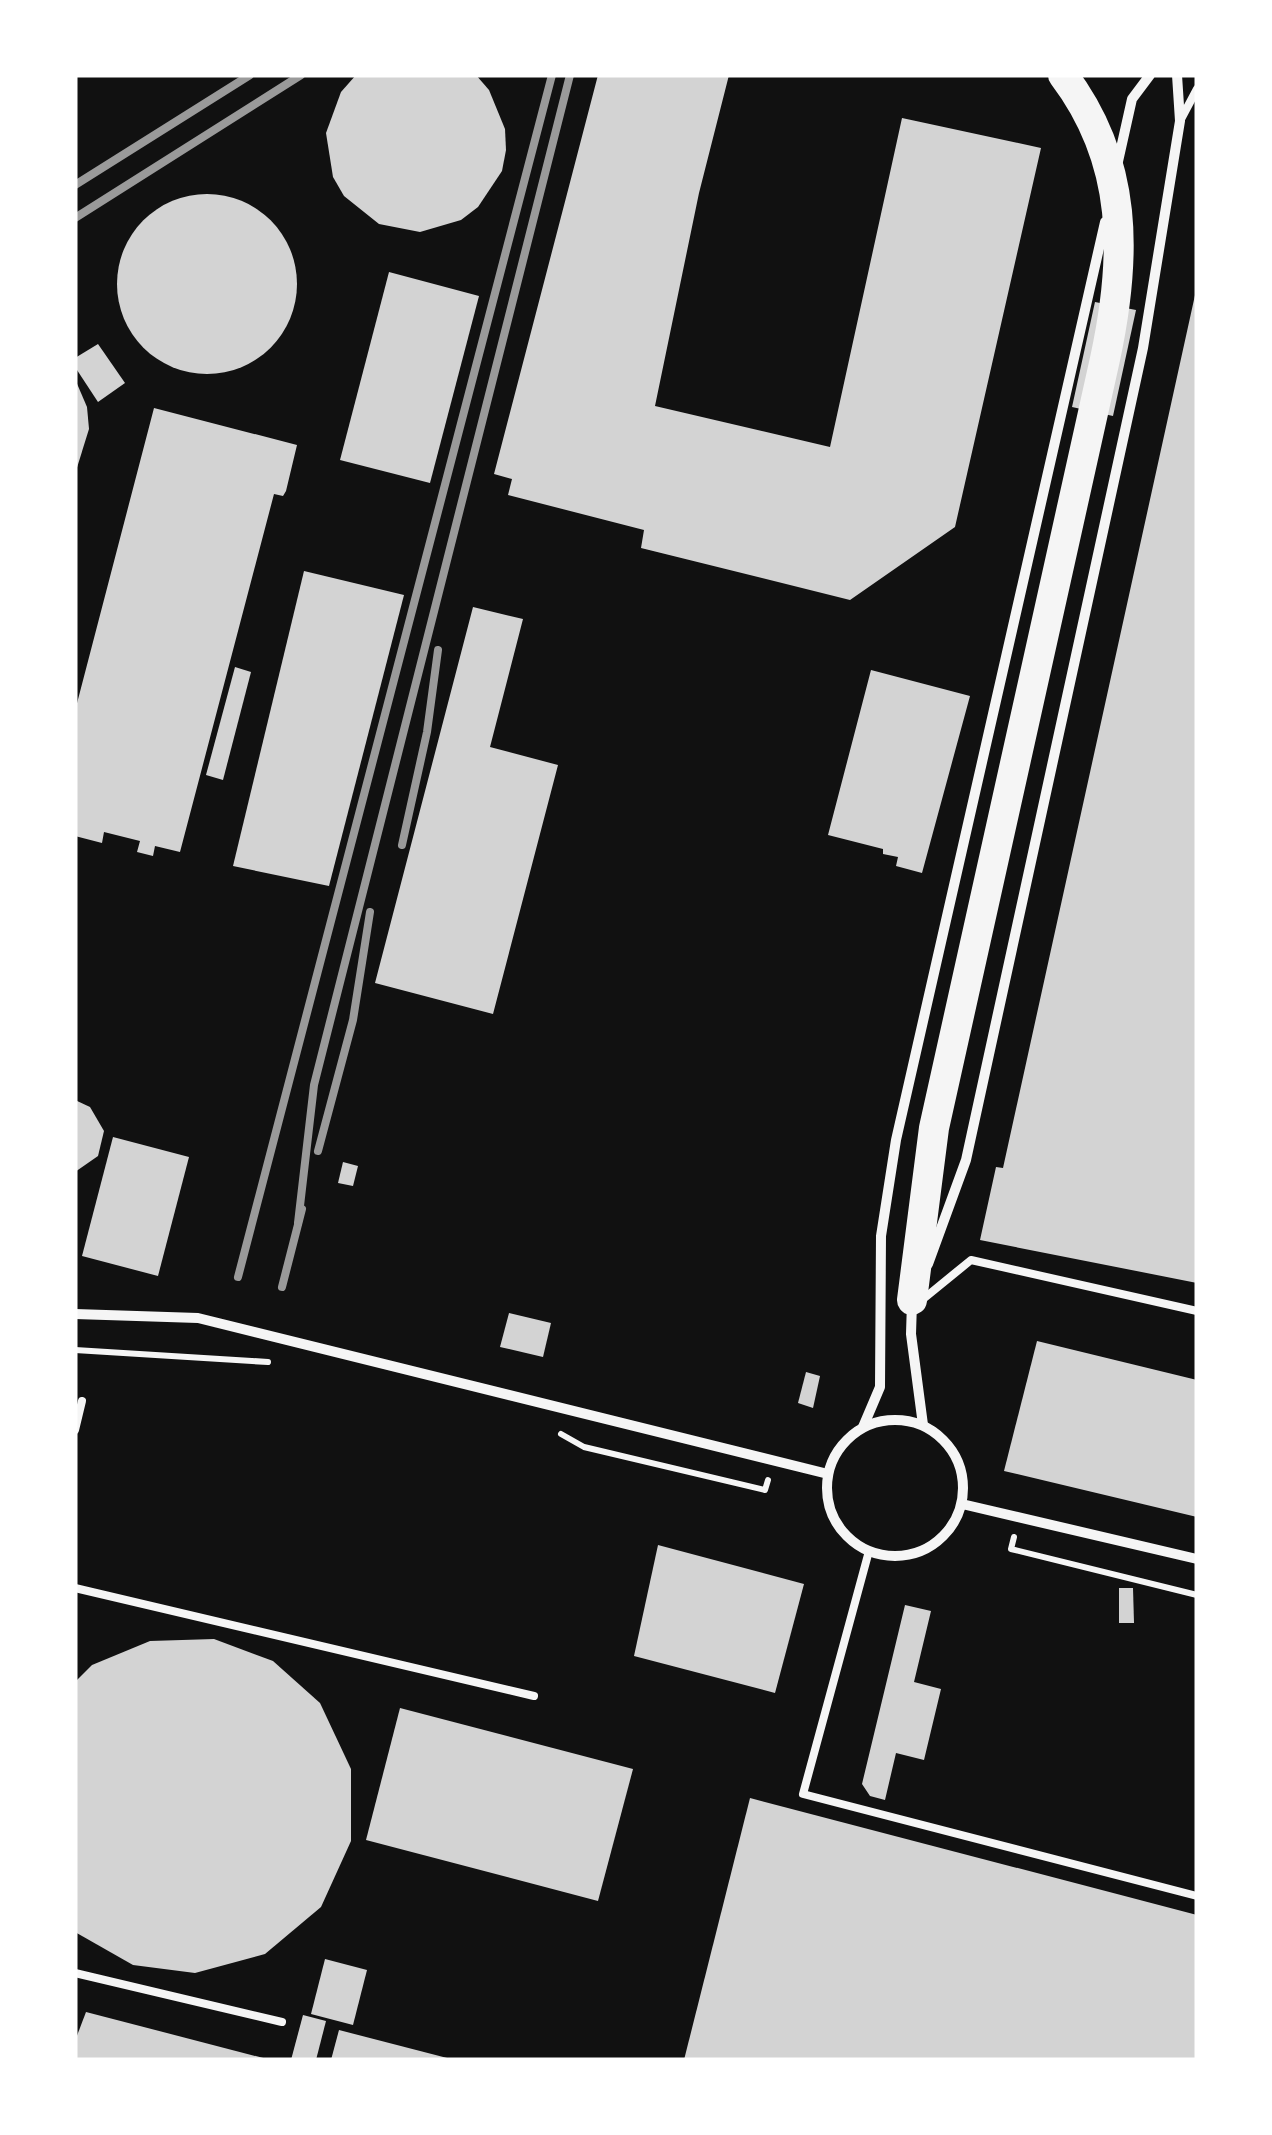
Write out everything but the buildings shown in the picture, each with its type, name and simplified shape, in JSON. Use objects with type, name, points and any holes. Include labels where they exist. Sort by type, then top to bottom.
[{"type":"highway","points":[[912,1304],[927,1167],[1119,279],[1120,227],[1112,170],[1092,117],[1063,75]]},
{"type":"street","points":[[864,1427],[899,1419],[923,1425],[952,1449],[963,1482],[962,1504],[955,1522],[926,1549],[908,1555],[870,1551],[840,1529],[827,1494],[828,1474],[835,1455],[864,1427],[880,1386],[882,1236],[896,1140],[1132,100],[1150,75]]},
{"type":"street","points":[[923,1425],[912,1304],[949,1214],[966,1160],[1143,348],[1180,121],[1177,75]]},
{"type":"street","points":[[75,1314],[198,1318],[828,1474]]},
{"type":"street","points":[[962,1504],[1197,1559]]},
{"type":"lane","points":[[1180,121],[1197,88]]},
{"type":"lane","points":[[912,1304],[970,1260],[1197,1311]]},
{"type":"lane","points":[[75,1430],[82,1402]]},
{"type":"lane","points":[[870,1551],[803,1794],[1197,1896]]},
{"type":"lane","points":[[75,1588],[534,1696]]},
{"type":"lane","points":[[75,1973],[282,2022]]},
{"type":"path","points":[[75,1350],[206,1356],[283,1365]]},
{"type":"path","points":[[557,1432],[584,1448],[765,1490],[773,1458]]},
{"type":"path","points":[[1018,1518],[1011,1549],[1197,1594]]},
{"type":"railway","points":[[75,185],[250,75]]},
{"type":"railway","points":[[75,218],[301,75]]},
{"type":"railway","points":[[238,1277],[552,75]]},
{"type":"railway","points":[[298,1223],[314,1085],[570,75]]},
{"type":"railway","points":[[402,845],[427,732],[438,650]]},
{"type":"railway","points":[[318,1151],[353,1020],[370,912]]},
{"type":"railway","points":[[282,1287],[302,1209]]}]
